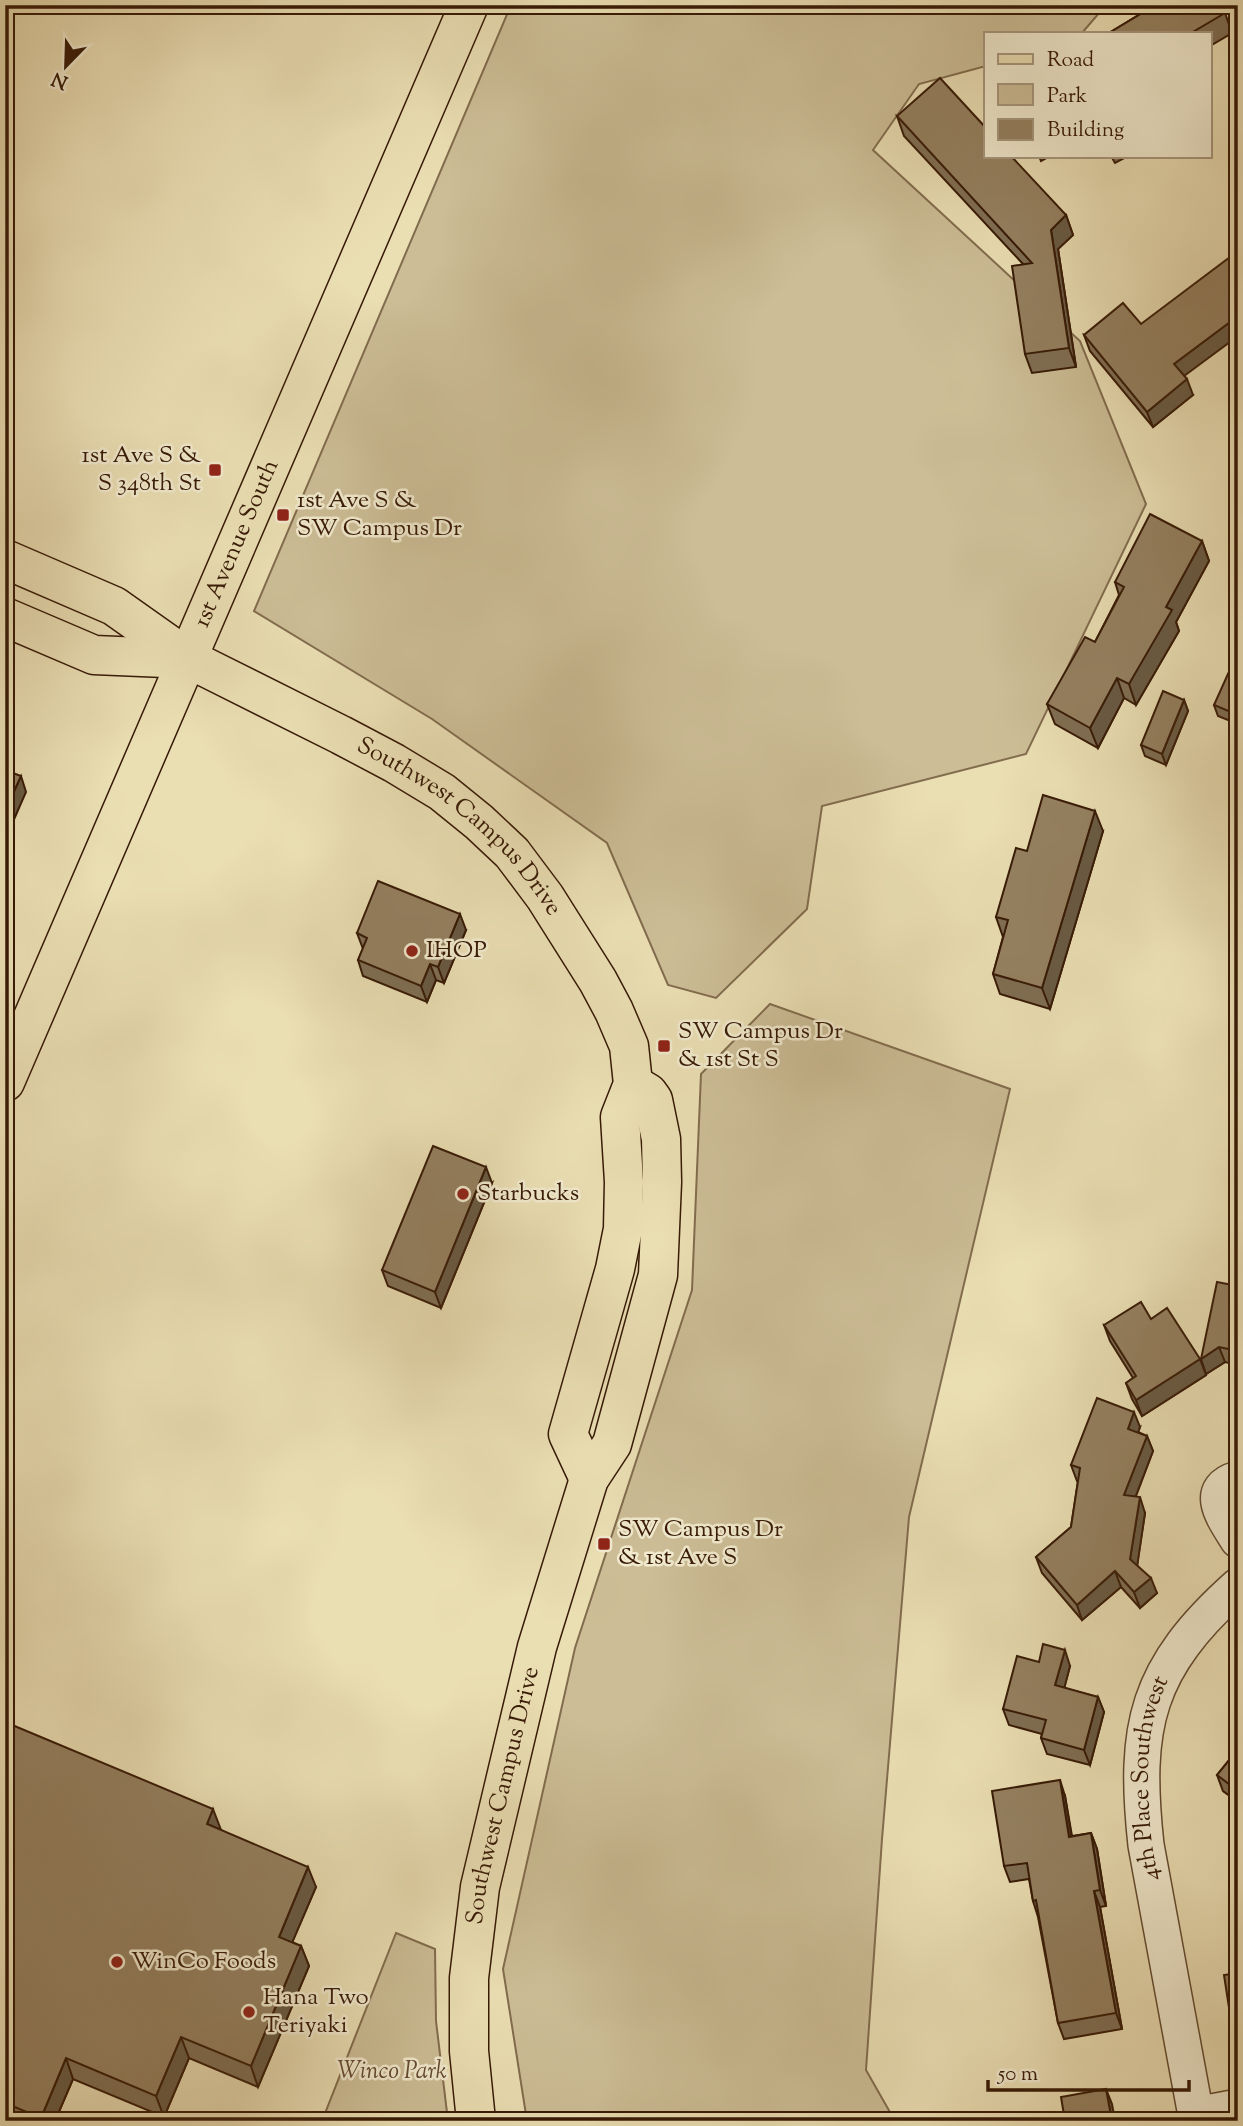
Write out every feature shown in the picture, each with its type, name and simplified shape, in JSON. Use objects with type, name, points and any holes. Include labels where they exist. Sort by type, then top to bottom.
[{"type":"main road","name":"1st Avenue South","points":[[5,1082],[469,5]]},
{"type":"main road","name":"Southwest Campus Drive","points":[[5,559],[114,606],[189,659],[394,763],[442,792],[479,822],[512,853],[545,897],[598,981],[629,1046],[634,1084],[648,1093],[653,1100],[660,1139],[662,1193],[658,1275],[612,1444],[589,1479],[537,1647],[481,1887],[469,1978],[469,2051],[476,2121]]},
{"type":"main road","points":[[5,617],[94,655],[189,659]]},
{"type":"street","points":[[1238,1479],[1223,1487],[1218,1504],[1220,1512],[1238,1540]]},
{"type":"street","name":"4th Place Southwest","points":[[1196,2118],[1146,1845],[1140,1765],[1148,1714],[1165,1671],[1198,1625],[1238,1586]]},
{"type":"street","points":[[1196,2118],[1238,2107]]},
{"type":"green space","points":[[511,5],[1106,5],[1083,32],[984,32],[984,67],[919,84],[873,150],[1080,341],[1146,504],[1026,754],[822,806],[807,909],[716,998],[668,985],[607,843],[432,719],[254,611]]},
{"type":"green space","points":[[770,1004],[1010,1089],[909,1517],[866,2070],[895,2121],[527,2121],[503,1969],[575,1648],[692,1290],[701,1074]]},
{"type":"green space","name":"Winco Park","points":[[396,1933],[435,1949],[436,2021],[448,2121],[322,2121]]},
{"type":"building","points":[[1138,5],[1220,5],[1225,13],[1193,32],[1111,32],[1142,13]]},
{"type":"building","points":[[940,78],[984,126],[984,158],[1013,158],[1066,215],[1051,230],[1069,348],[1025,354],[1012,266],[1032,263],[897,116]]},
{"type":"building","points":[[1238,251],[1238,316],[1174,364],[1187,379],[1147,412],[1084,335],[1123,303],[1141,324]]},
{"type":"building","points":[[1150,514],[1202,541],[1166,607],[1172,610],[1129,684],[1117,678],[1090,728],[1047,704],[1085,637],[1095,642],[1124,587],[1115,582]]},
{"type":"building","points":[[1232,665],[1238,667],[1238,715],[1214,705]]},
{"type":"building","points":[[1163,691],[1184,700],[1162,754],[1141,745]]},
{"type":"building","points":[[5,770],[21,776],[5,811]]},
{"type":"building","points":[[1043,795],[1095,811],[1042,988],[993,974],[1008,920],[996,917],[1016,848],[1027,851]]},
{"type":"building","name":"IHOP","points":[[378,881],[460,914],[438,967],[430,964],[421,986],[358,960],[367,938],[357,933]]},
{"type":"building","points":[[433,1146],[486,1167],[435,1292],[382,1270]]},
{"type":"building","points":[[1217,1282],[1238,1286],[1238,1351],[1219,1347],[1201,1359]]},
{"type":"building","points":[[1141,1302],[1151,1319],[1167,1308],[1200,1359],[1136,1400],[1126,1383],[1136,1376],[1104,1325]]},
{"type":"building","points":[[1097,1398],[1134,1412],[1128,1429],[1147,1436],[1124,1495],[1140,1497],[1130,1559],[1151,1578],[1134,1592],[1115,1571],[1077,1605],[1036,1557],[1071,1527],[1080,1468],[1071,1465]]},
{"type":"building","points":[[1043,1644],[1065,1650],[1055,1685],[1098,1697],[1084,1750],[1041,1738],[1046,1720],[1003,1709],[1017,1656],[1039,1662]]},
{"type":"building","name":"WinCo Foods","points":[[5,1722],[213,1809],[207,1824],[308,1867],[279,1937],[301,1946],[251,2066],[181,2037],[156,2096],[66,2058],[41,2118],[5,2103],[10,2089],[5,2087]]},
{"type":"building","points":[[1238,1749],[1238,1791],[1217,1775]]},
{"type":"building","points":[[1060,1780],[1069,1837],[1091,1833],[1100,1890],[1094,1891],[1116,2013],[1058,2023],[1027,1863],[1004,1866],[992,1791]]},
{"type":"building","points":[[1238,1973],[1238,2026],[1232,2027],[1224,1975]]},
{"type":"building","points":[[1106,2089],[1112,2121],[1065,2121],[1061,2097]]},
{"type":"place","name":"1st Ave S & S 348th St","points":[[215,470]]},
{"type":"place","name":"1st Ave S & SW Campus Dr","points":[[283,515]]},
{"type":"place","name":"IHOP","points":[[412,951]]},
{"type":"place","name":"SW Campus Dr & 1st St S","points":[[664,1046]]},
{"type":"place","name":"Starbucks","points":[[463,1194]]},
{"type":"place","name":"SW Campus Dr & 1st Ave S","points":[[604,1544]]},
{"type":"place","name":"WinCo Foods","points":[[117,1962]]},
{"type":"place","name":"Hana Two Teriyaki","points":[[249,2012]]}]
